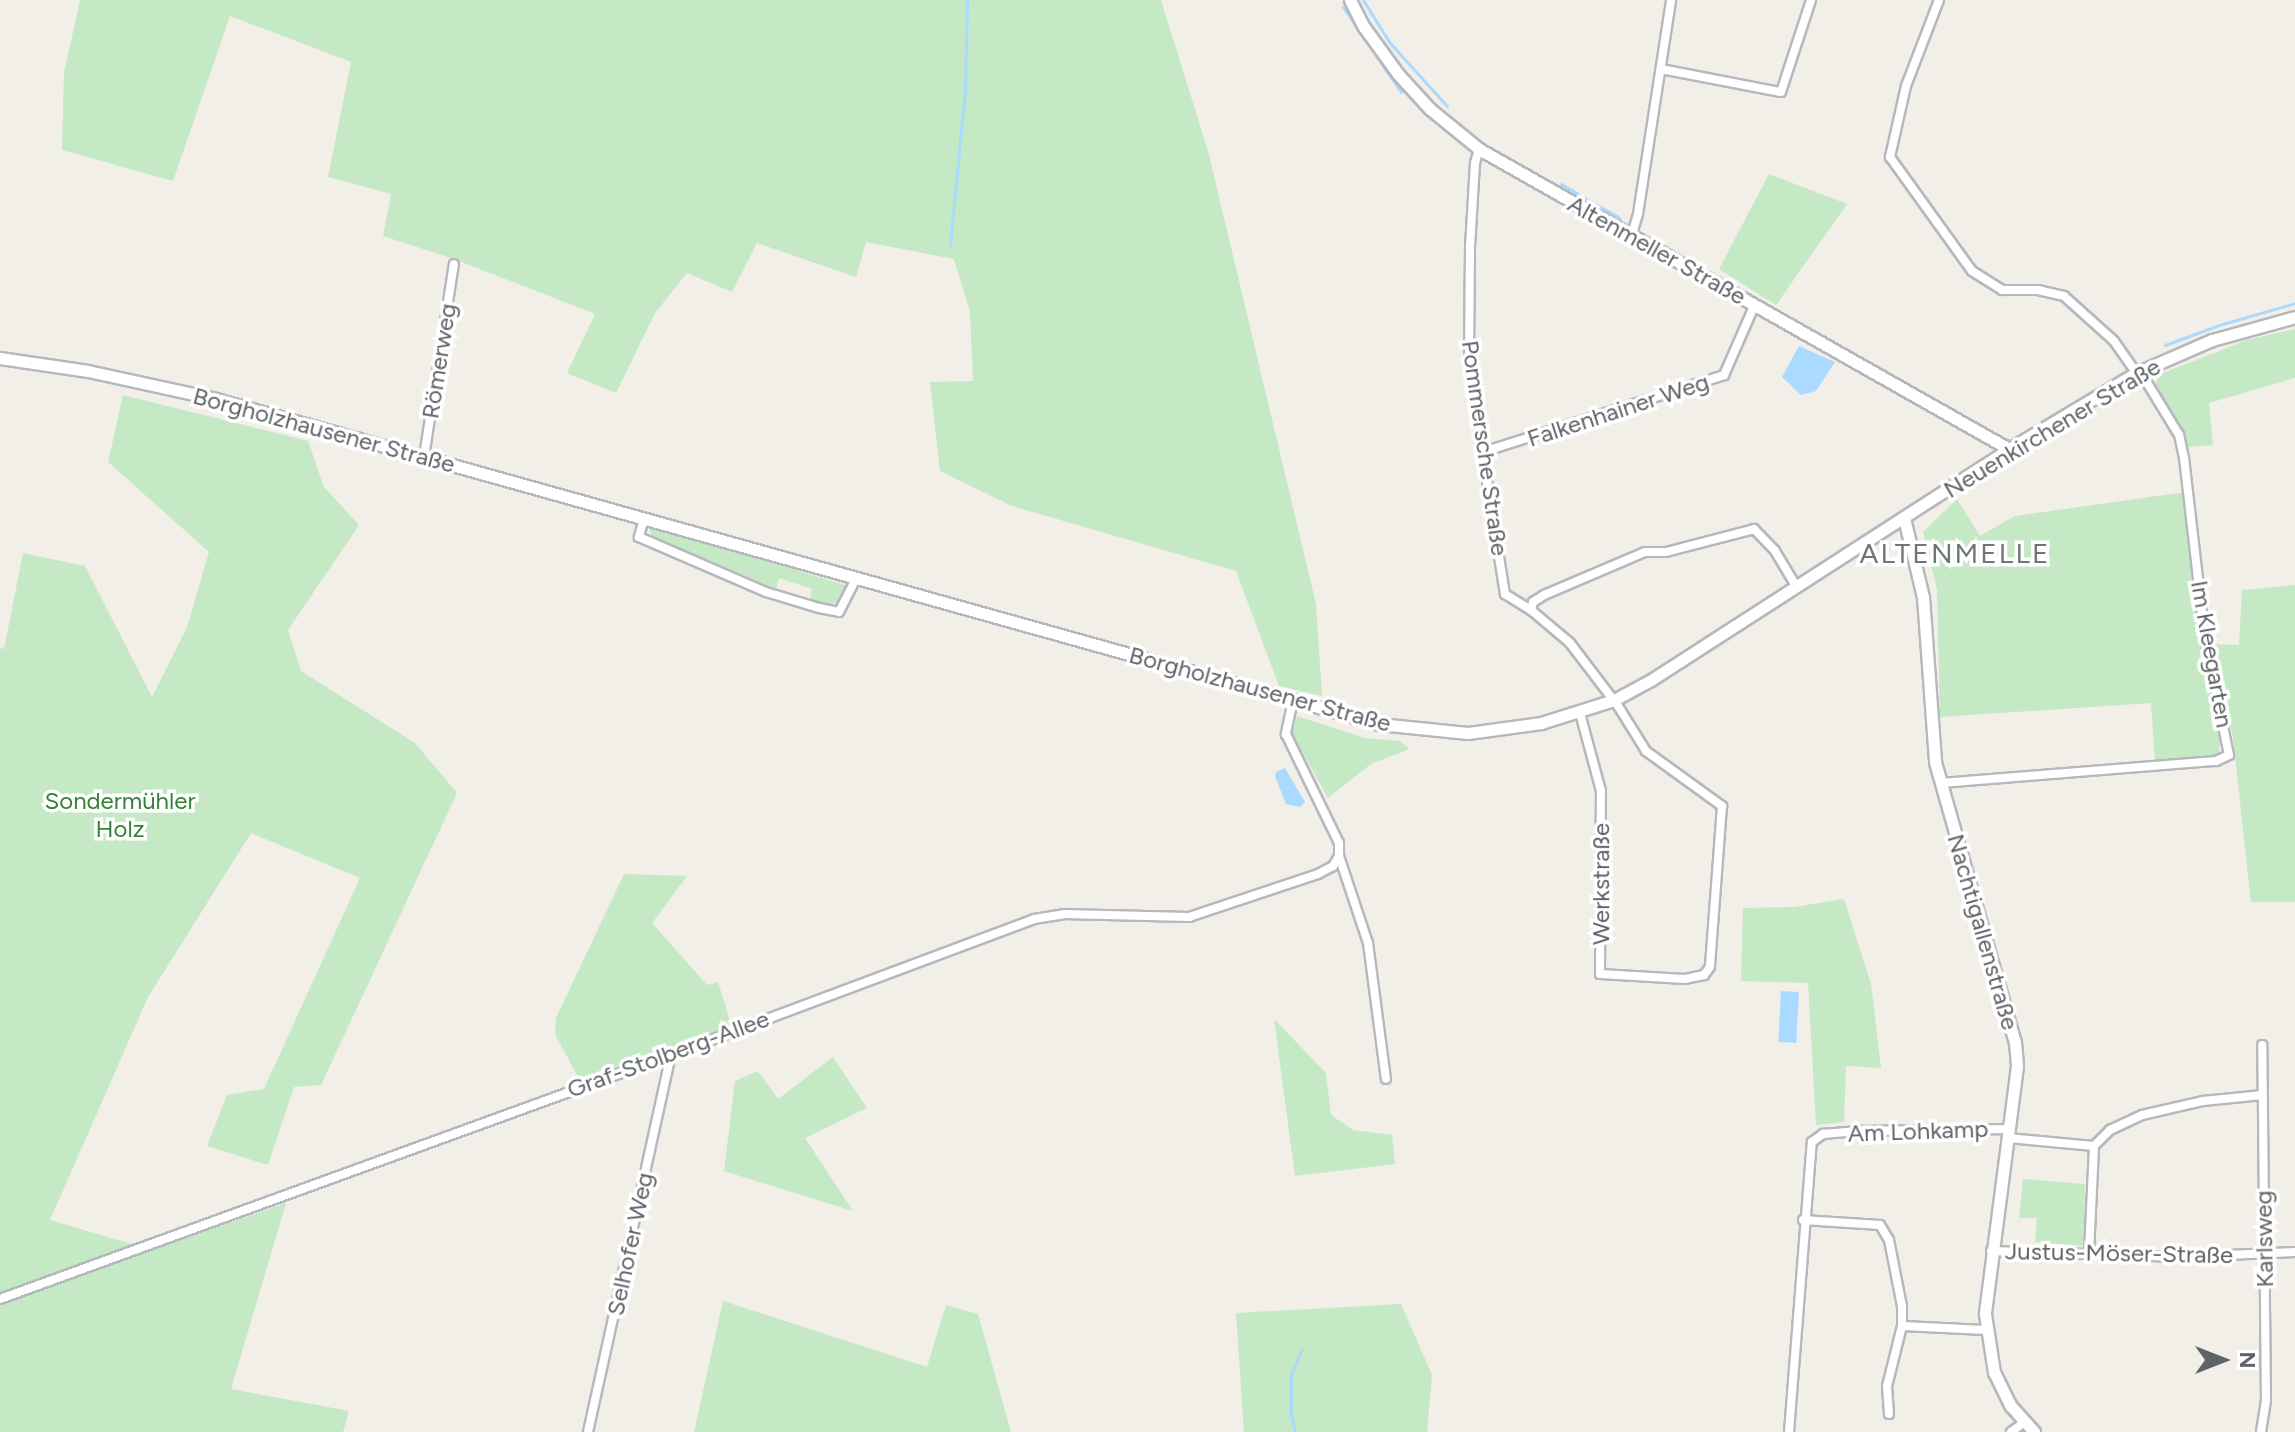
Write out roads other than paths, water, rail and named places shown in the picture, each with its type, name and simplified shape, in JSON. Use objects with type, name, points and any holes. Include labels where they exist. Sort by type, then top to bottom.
[{"type":"main road","name":"Altenmeller Straße","points":[[1350,0],[1364,27],[1398,74],[1430,109],[1479,149],[2009,449]]},
{"type":"main road","name":"Neuenkirchener Straße","points":[[1904,518],[2009,449],[2138,372],[2212,340],[2295,317]]},
{"type":"main road","name":"Borgholzhausener Straße","points":[[0,358],[88,371],[182,391],[1379,724],[1442,732],[1496,731],[1580,713],[1614,700],[1651,680],[1904,518]]},
{"type":"main road","name":"Nachtigallenstraße","points":[[1904,518],[1923,597],[1931,725],[1941,783],[2011,1022],[2017,1066],[1991,1251],[1986,1330],[1994,1372],[2010,1405],[2034,1432]]},
{"type":"street","points":[[1631,237],[1638,214],[1671,0]]},
{"type":"street","points":[[1661,69],[1781,92],[1811,0]]},
{"type":"street","points":[[1939,0],[1906,86],[1890,157],[1972,271],[2002,290],[2038,290],[2064,296],[2114,341],[2138,372]]},
{"type":"street","name":"Pommersche Straße","points":[[1479,149],[1473,191],[1469,367],[1505,594],[1531,610],[1577,651],[1614,700],[1646,751],[1722,806]]},
{"type":"street","name":"Römerweg","points":[[424,457],[454,264]]},
{"type":"street","name":"Falkenhainer Weg","points":[[1483,452],[1724,375],[1755,304]]},
{"type":"street","name":"Im Kleegarten","points":[[1941,783],[2216,761],[2229,755],[2205,639],[2179,435],[2138,372]]},
{"type":"street","points":[[644,519],[639,537],[766,592],[819,608],[839,612],[857,577]]},
{"type":"street","points":[[1531,610],[1533,602],[1544,595],[1645,552],[1666,552],[1754,529],[1775,551],[1796,586]]},
{"type":"street","points":[[1293,700],[1286,734],[1336,832],[1339,856],[1368,943],[1386,1079]]},
{"type":"street","name":"Werkstraße","points":[[1580,713],[1601,791],[1600,974],[1685,979],[1704,975],[1710,967],[1722,806]]},
{"type":"street","name":"Graf-Stolberg-Allee","points":[[0,1299],[671,1055],[1034,919],[1064,914],[1189,917],[1318,874],[1333,866],[1339,856]]},
{"type":"street","name":"Karlsweg","points":[[2261,1432],[2266,1401],[2262,1045]]},
{"type":"street","name":"Selhofer Weg","points":[[588,1432],[671,1055]]},
{"type":"street","points":[[2089,1253],[2094,1146],[2110,1130],[2142,1115],[2203,1101],[2263,1095]]},
{"type":"street","name":"Am Lohkamp","points":[[1789,1432],[1803,1220],[1812,1142],[1823,1134],[1944,1127],[2094,1146]]},
{"type":"street","points":[[1803,1220],[1880,1225],[1889,1240],[1898,1270],[1902,1326],[1887,1386],[1889,1414]]},
{"type":"street","name":"Justus-Möser-Straße","points":[[1991,1251],[2182,1257],[2295,1252]]},
{"type":"street","points":[[1902,1326],[1986,1330]]},
{"type":"street","points":[[2011,1432],[2025,1422]]},
{"type":"water","points":[[1799,346],[1835,362],[1816,391],[1801,395],[1782,377]]},
{"type":"water","points":[[1285,768],[1305,802],[1300,807],[1286,804],[1275,776],[1276,772]]},
{"type":"water","points":[[1781,991],[1799,992],[1796,1043],[1778,1042]]},
{"type":"waterway","points":[[950,245],[965,88],[967,0]]},
{"type":"waterway","points":[[1363,0],[1390,43],[1447,106]]},
{"type":"waterway","points":[[1343,7],[1401,92]]},
{"type":"waterway","points":[[1561,184],[1620,218]]},
{"type":"waterway","points":[[2165,345],[2219,325],[2295,303]]},
{"type":"waterway","points":[[1295,1432],[1291,1415],[1291,1375],[1301,1350]]},
{"type":"district","name":"ALTENMELLE","points":[[1955,553]]},
{"type":"park label","name":"Sondermühler Holz","points":[[120,815]]}]
